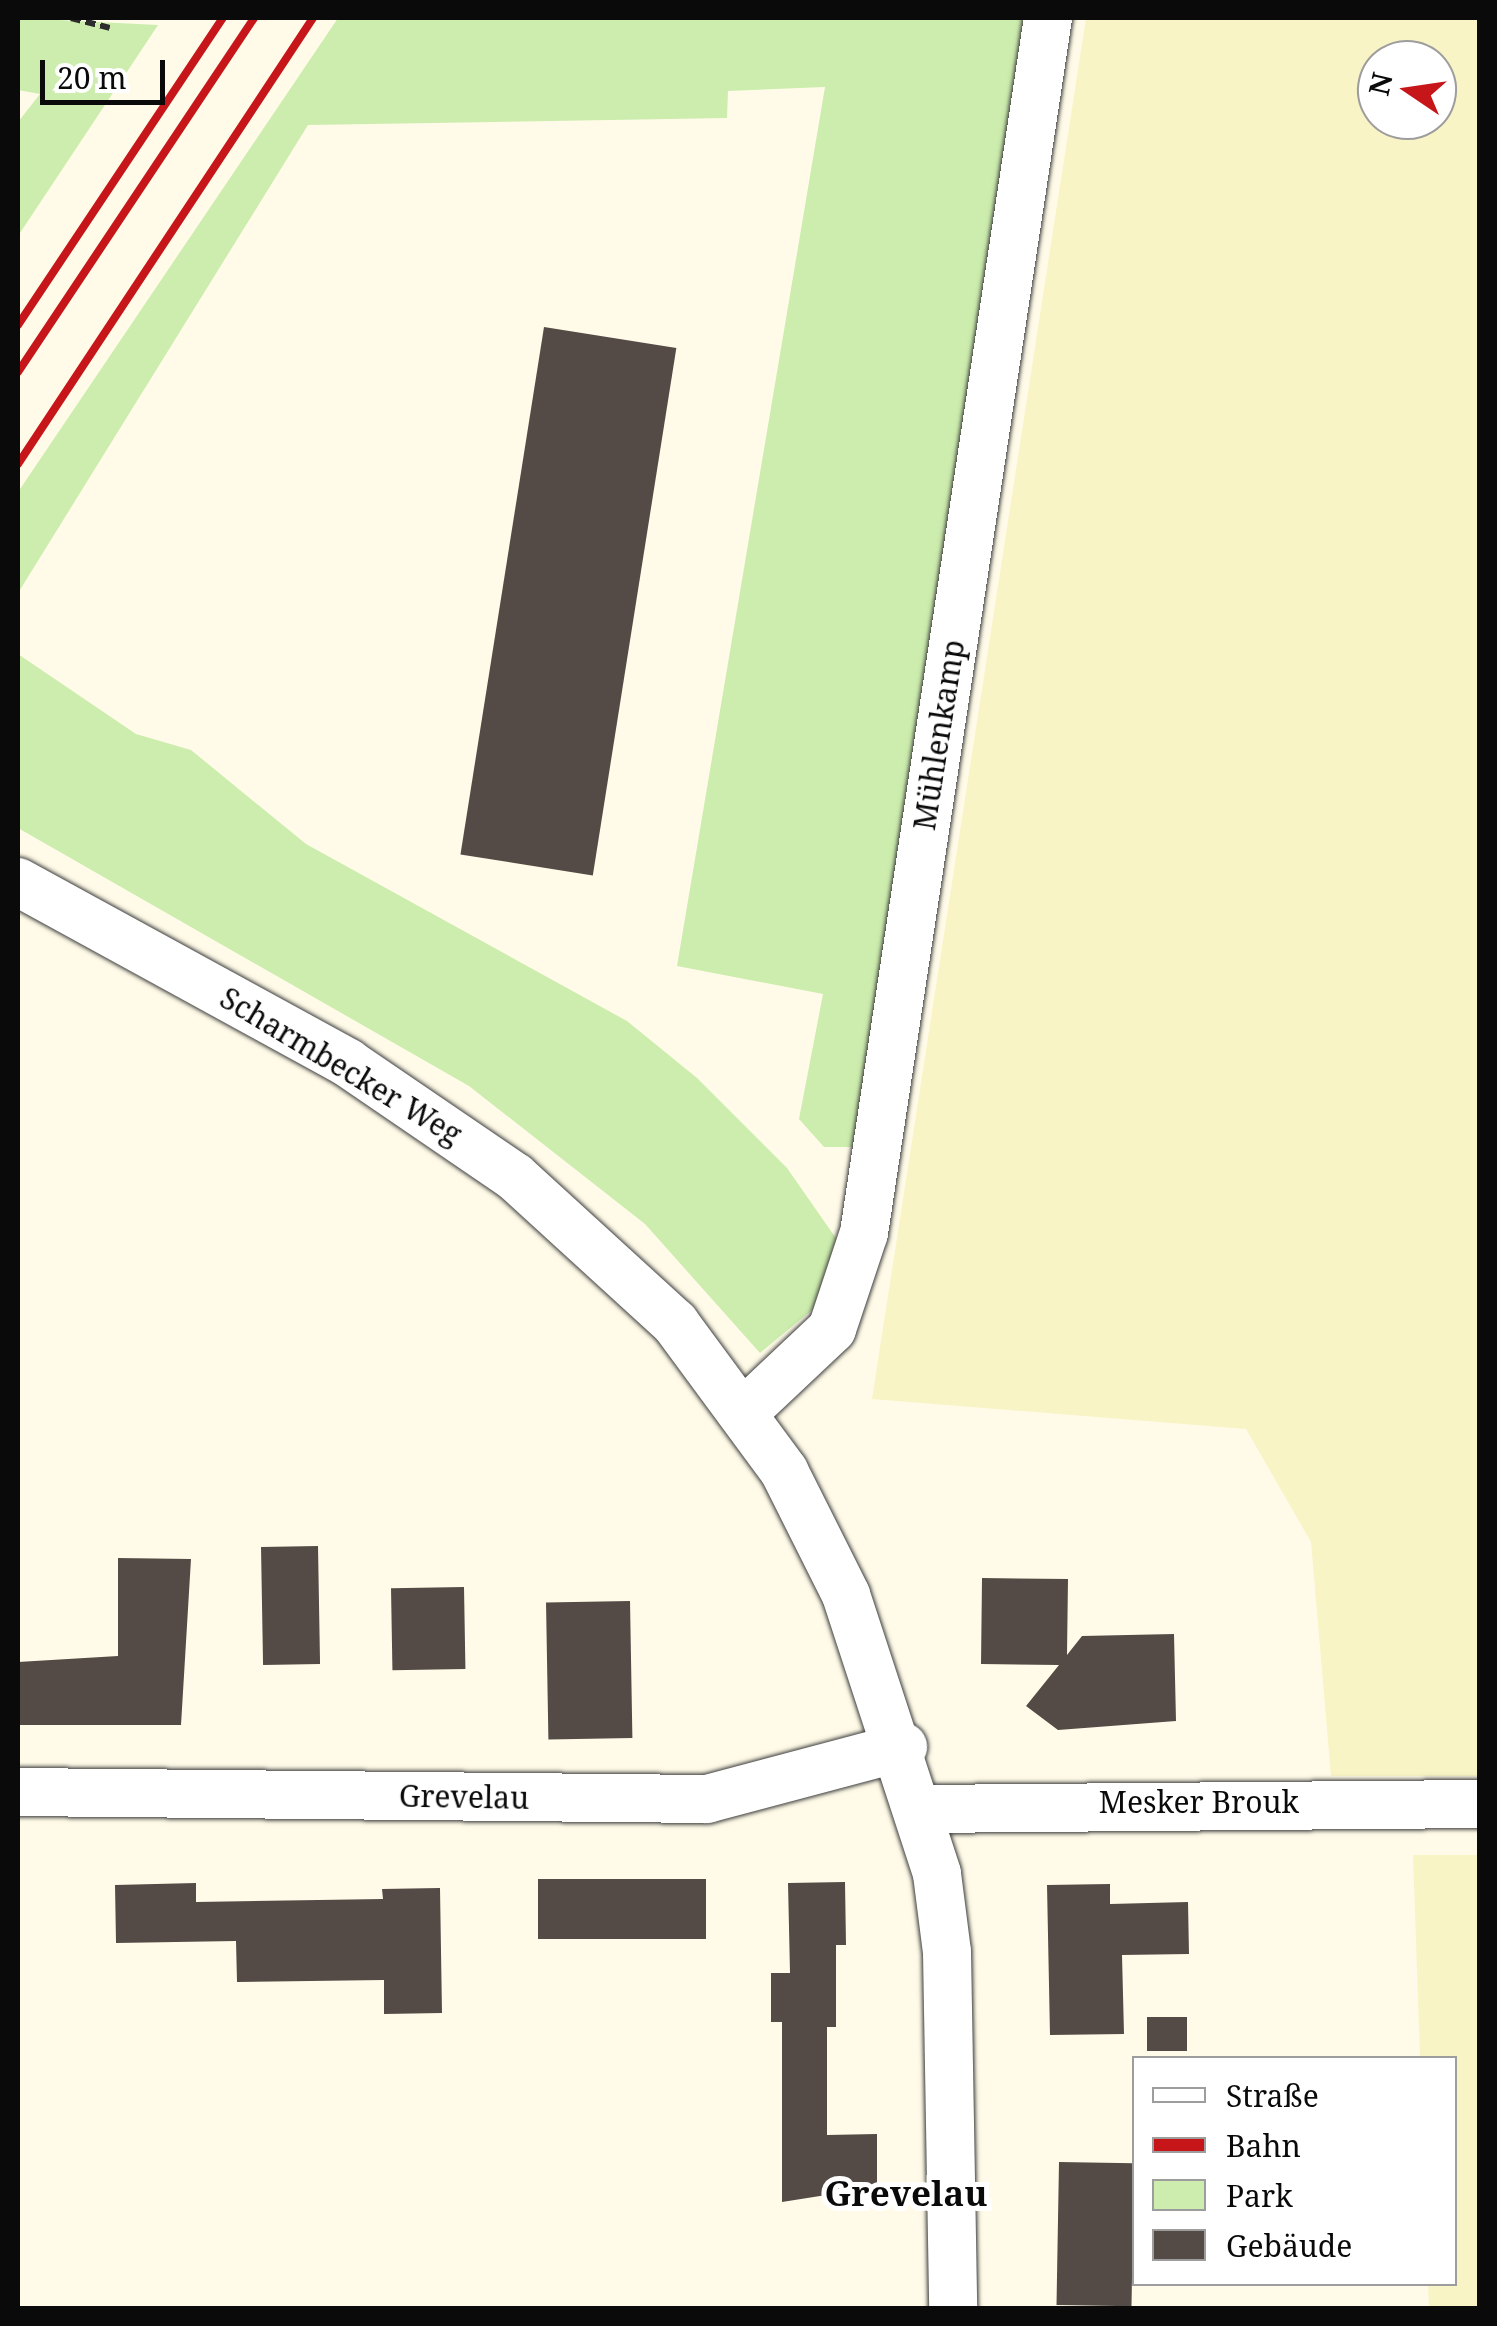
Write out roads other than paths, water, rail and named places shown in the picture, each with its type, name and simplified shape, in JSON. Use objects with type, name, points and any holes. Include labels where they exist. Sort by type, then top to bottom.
[{"type":"street","name":"Mühlenkamp","points":[[744,1412],[832,1329],[864,1233],[1048,18]]},
{"type":"street","name":"Scharmbecker Weg","points":[[18,882],[428,1112],[597,1245],[674,1322],[744,1412],[846,1595],[902,1747],[920,1808]]},
{"type":"street","name":"Grevelau","points":[[18,1792],[707,1800],[902,1747]]},
{"type":"street","name":"Mesker Brouk","points":[[920,1808],[1480,1804]]},
{"type":"street","points":[[920,1808],[948,1952],[953,2308]]},
{"type":"railway","points":[[18,325],[223,18]]},
{"type":"railway","points":[[18,372],[254,18]]},
{"type":"railway","points":[[18,464],[313,18]]},
{"type":"district","name":"Grevelau","points":[[906,2193]]}]
